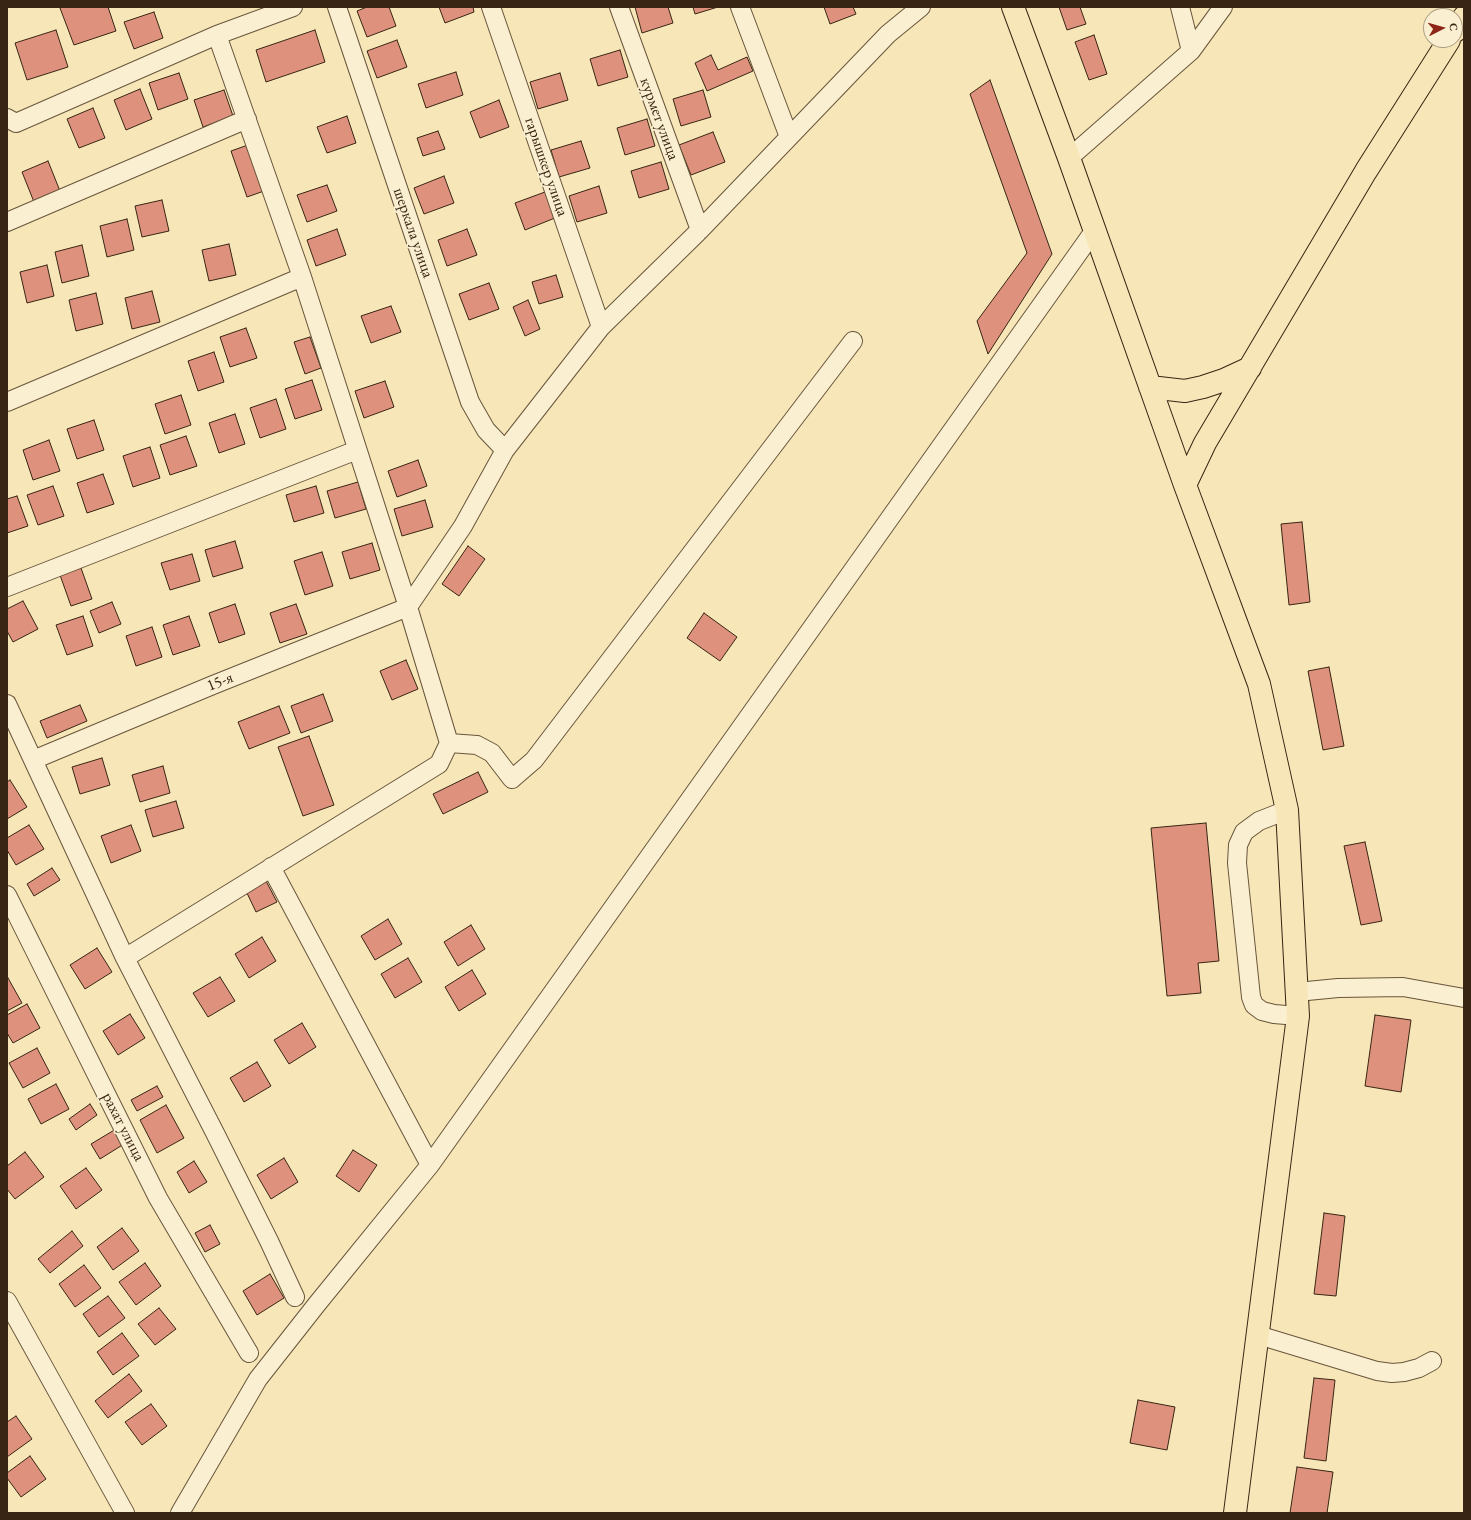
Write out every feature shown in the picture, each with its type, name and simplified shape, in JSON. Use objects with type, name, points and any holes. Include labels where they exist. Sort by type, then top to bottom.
[{"type":"main road","points":[[1013,7],[1069,158],[1185,485],[1259,684],[1287,810],[1298,1016],[1234,1513]]},
{"type":"main road","points":[[1185,485],[1205,443],[1366,171],[1444,48]]},
{"type":"main road","points":[[1150,387],[1185,391],[1203,388],[1250,368]]},
{"type":"street","points":[[7,118],[16,123],[217,35],[293,7]]},
{"type":"street","name":"шеркала улица","points":[[337,7],[470,402],[486,430],[505,450]]},
{"type":"street","name":"гарышкер улица","points":[[491,7],[601,327]]},
{"type":"street","name":"курмет улица","points":[[619,7],[700,230]]},
{"type":"street","points":[[740,7],[789,138]]},
{"type":"street","points":[[408,607],[463,526],[505,450],[601,327],[700,230],[888,34],[921,7]]},
{"type":"street","points":[[1180,7],[1191,51]]},
{"type":"street","points":[[1069,158],[1191,51],[1223,7]]},
{"type":"street","points":[[125,958],[439,764],[449,743],[408,607],[302,277],[217,35]]},
{"type":"street","points":[[7,222],[247,119]]},
{"type":"street","points":[[180,1513],[258,1378],[430,1165],[1094,231]]},
{"type":"street","points":[[7,402],[302,277]]},
{"type":"street","points":[[449,743],[477,745],[487,750],[492,753],[512,779],[534,760],[853,340]]},
{"type":"street","points":[[7,587],[357,450]]},
{"type":"street","name":"15-я","points":[[33,760],[408,607]]},
{"type":"street","points":[[7,704],[125,958],[222,1146],[295,1297]]},
{"type":"street","points":[[1287,810],[1259,822],[1244,832],[1238,845],[1237,863],[1251,997],[1254,1005],[1262,1011],[1274,1014],[1298,1016]]},
{"type":"street","points":[[272,867],[430,1165]]},
{"type":"street","name":"рахат улица","points":[[7,896],[158,1198],[249,1353]]},
{"type":"street","points":[[1297,992],[1338,988],[1403,987],[1464,998]]},
{"type":"street","points":[[7,1301],[125,1513]]},
{"type":"street","points":[[1258,1335],[1377,1371],[1392,1373],[1404,1372],[1419,1368],[1432,1361]]},
{"type":"building","points":[[108,7],[116,31],[74,45],[60,8]]},
{"type":"building","points":[[367,7],[389,7],[396,26],[367,37],[357,11]]},
{"type":"building","points":[[439,7],[473,7],[474,12],[445,23]]},
{"type":"building","points":[[635,7],[668,7],[673,23],[642,33]]},
{"type":"building","points":[[693,7],[718,7],[695,14]]},
{"type":"building","points":[[824,7],[853,7],[856,14],[830,24]]},
{"type":"building","points":[[1059,7],[1080,7],[1086,24],[1067,30]]},
{"type":"building","points":[[154,12],[163,38],[134,49],[124,22]]},
{"type":"building","points":[[56,30],[68,67],[27,80],[15,43]]},
{"type":"building","points":[[315,30],[325,62],[266,82],[256,50]]},
{"type":"building","points":[[1094,35],[1107,74],[1089,80],[1075,42]]},
{"type":"building","points":[[397,40],[407,67],[377,78],[367,51]]},
{"type":"building","points":[[620,50],[628,77],[598,86],[590,59]]},
{"type":"building","points":[[711,55],[718,70],[747,57],[753,71],[707,91],[695,63]]},
{"type":"building","points":[[456,72],[463,95],[426,108],[418,84]]},
{"type":"building","points":[[179,73],[188,99],[158,110],[149,83]]},
{"type":"building","points":[[560,73],[568,100],[538,109],[530,82]]},
{"type":"building","points":[[990,80],[1052,254],[988,354],[977,321],[1027,253],[970,94]]},
{"type":"building","points":[[140,89],[152,119],[126,130],[114,100]]},
{"type":"building","points":[[224,90],[233,116],[203,127],[194,100]]},
{"type":"building","points":[[703,90],[711,117],[681,126],[673,99]]},
{"type":"building","points":[[499,100],[509,127],[480,138],[470,112]]},
{"type":"building","points":[[93,108],[105,138],[79,148],[67,119]]},
{"type":"building","points":[[347,116],[356,143],[327,153],[317,127]]},
{"type":"building","points":[[647,119],[655,146],[625,155],[617,128]]},
{"type":"building","points":[[438,131],[445,149],[423,156],[417,138]]},
{"type":"building","points":[[713,132],[725,162],[691,175],[679,145]]},
{"type":"building","points":[[581,141],[590,168],[559,177],[551,150]]},
{"type":"building","points":[[248,145],[264,191],[247,197],[231,151]]},
{"type":"building","points":[[48,161],[60,191],[34,202],[22,172]]},
{"type":"building","points":[[661,162],[669,189],[639,198],[631,171]]},
{"type":"building","points":[[444,176],[454,203],[424,214],[414,188]]},
{"type":"building","points":[[327,185],[337,211],[307,222],[297,195]]},
{"type":"building","points":[[599,186],[607,213],[577,222],[569,196]]},
{"type":"building","points":[[545,192],[555,218],[525,230],[515,203]]},
{"type":"building","points":[[162,200],[169,231],[142,237],[135,206]]},
{"type":"building","points":[[127,219],[134,250],[107,257],[100,226]]},
{"type":"building","points":[[337,229],[346,255],[316,266],[307,240]]},
{"type":"building","points":[[467,229],[477,255],[447,266],[438,240]]},
{"type":"building","points":[[229,244],[236,275],[209,281],[202,250]]},
{"type":"building","points":[[82,245],[89,276],[62,283],[55,252]]},
{"type":"building","points":[[47,265],[54,296],[27,303],[20,272]]},
{"type":"building","points":[[556,275],[563,297],[539,304],[532,282]]},
{"type":"building","points":[[489,283],[499,309],[469,320],[459,294]]},
{"type":"building","points":[[152,291],[160,322],[132,329],[125,298]]},
{"type":"building","points":[[96,293],[103,324],[76,331],[69,300]]},
{"type":"building","points":[[528,300],[540,329],[525,336],[513,307]]},
{"type":"building","points":[[391,306],[401,332],[371,343],[361,316]]},
{"type":"building","points":[[246,328],[257,358],[230,367],[220,337]]},
{"type":"building","points":[[310,337],[321,368],[305,374],[294,342]]},
{"type":"building","points":[[214,352],[224,382],[198,391],[188,361]]},
{"type":"building","points":[[312,380],[322,410],[295,419],[285,389]]},
{"type":"building","points":[[385,381],[394,407],[364,418],[355,391]]},
{"type":"building","points":[[181,395],[191,425],[165,434],[155,404]]},
{"type":"building","points":[[276,399],[286,429],[260,438],[250,408]]},
{"type":"building","points":[[235,414],[245,444],[219,453],[209,423]]},
{"type":"building","points":[[94,420],[104,450],[77,459],[67,429]]},
{"type":"building","points":[[186,436],[197,466],[170,475],[160,445]]},
{"type":"building","points":[[49,440],[60,471],[33,480],[23,450]]},
{"type":"building","points":[[150,447],[160,478],[133,487],[123,456]]},
{"type":"building","points":[[418,460],[427,486],[397,497],[388,471]]},
{"type":"building","points":[[103,474],[114,504],[87,513],[77,483]]},
{"type":"building","points":[[358,482],[366,509],[335,518],[327,491]]},
{"type":"building","points":[[53,486],[64,516],[38,525],[27,495]]},
{"type":"building","points":[[316,486],[324,513],[294,522],[286,495]]},
{"type":"building","points":[[17,496],[28,526],[7,533],[7,499]]},
{"type":"building","points":[[425,500],[433,527],[402,536],[394,509]]},
{"type":"building","points":[[1302,522],[1310,602],[1289,605],[1281,524]]},
{"type":"building","points":[[235,541],[243,568],[213,577],[205,550]]},
{"type":"building","points":[[372,543],[380,570],[350,579],[342,552]]},
{"type":"building","points":[[468,546],[485,559],[459,596],[442,584]]},
{"type":"building","points":[[322,552],[333,586],[305,595],[294,561]]},
{"type":"building","points":[[192,554],[200,581],[170,590],[161,563]]},
{"type":"building","points":[[81,568],[92,599],[71,606],[60,575]]},
{"type":"building","points":[[23,601],[38,629],[13,642],[7,631],[7,609]]},
{"type":"building","points":[[112,602],[121,624],[99,633],[90,611]]},
{"type":"building","points":[[235,604],[245,634],[219,643],[209,613]]},
{"type":"building","points":[[296,604],[307,634],[280,643],[270,613]]},
{"type":"building","points":[[704,613],[737,637],[720,661],[687,638]]},
{"type":"building","points":[[83,616],[93,646],[67,655],[56,625]]},
{"type":"building","points":[[189,616],[200,646],[173,655],[163,625]]},
{"type":"building","points":[[152,627],[162,657],[136,666],[126,636]]},
{"type":"building","points":[[406,660],[418,689],[392,700],[380,671]]},
{"type":"building","points":[[1329,667],[1344,746],[1323,750],[1308,671]]},
{"type":"building","points":[[323,694],[333,721],[301,733],[291,706]]},
{"type":"building","points":[[80,705],[87,721],[47,738],[40,721]]},
{"type":"building","points":[[279,706],[290,733],[249,749],[238,722]]},
{"type":"building","points":[[309,736],[334,805],[303,816],[278,747]]},
{"type":"building","points":[[102,758],[110,785],[80,794],[72,767]]},
{"type":"building","points":[[163,766],[170,793],[140,802],[132,775]]},
{"type":"building","points":[[478,772],[488,792],[443,814],[433,794]]},
{"type":"building","points":[[10,780],[27,807],[7,819],[7,782]]},
{"type":"building","points":[[176,801],[184,828],[153,837],[145,810]]},
{"type":"building","points":[[1206,823],[1219,961],[1198,963],[1201,993],[1167,996],[1151,828]]},
{"type":"building","points":[[29,825],[44,849],[16,865],[7,850],[7,838]]},
{"type":"building","points":[[131,825],[141,851],[111,863],[101,836]]},
{"type":"building","points":[[1365,842],[1382,921],[1361,925],[1344,846]]},
{"type":"building","points":[[52,868],[60,880],[34,896],[27,884]]},
{"type":"building","points":[[266,881],[277,902],[256,912],[246,891]]},
{"type":"building","points":[[388,919],[402,944],[375,960],[361,936]]},
{"type":"building","points":[[471,925],[485,949],[458,966],[444,942]]},
{"type":"building","points":[[262,937],[276,961],[249,978],[235,954]]},
{"type":"building","points":[[97,948],[112,972],[85,989],[70,965]]},
{"type":"building","points":[[408,958],[422,982],[395,998],[381,974]]},
{"type":"building","points":[[472,970],[486,994],[459,1011],[445,987]]},
{"type":"building","points":[[220,977],[235,1001],[208,1017],[193,993]]},
{"type":"building","points":[[8,978],[22,1003],[7,1011],[7,979]]},
{"type":"building","points":[[27,1004],[40,1028],[13,1043],[7,1033],[7,1015]]},
{"type":"building","points":[[130,1014],[145,1038],[118,1055],[103,1031]]},
{"type":"building","points":[[1375,1015],[1411,1020],[1401,1092],[1365,1086]]},
{"type":"building","points":[[302,1023],[316,1047],[289,1064],[274,1040]]},
{"type":"building","points":[[37,1048],[50,1073],[23,1088],[9,1063]]},
{"type":"building","points":[[257,1062],[271,1086],[244,1102],[230,1078]]},
{"type":"building","points":[[56,1084],[69,1109],[41,1124],[28,1099]]},
{"type":"building","points":[[157,1086],[163,1097],[137,1111],[131,1100]]},
{"type":"building","points":[[90,1104],[97,1115],[76,1130],[69,1119]]},
{"type":"building","points":[[166,1105],[184,1138],[157,1153],[140,1120]]},
{"type":"building","points":[[116,1129],[124,1144],[100,1159],[91,1144]]},
{"type":"building","points":[[353,1150],[377,1165],[359,1192],[336,1176]]},
{"type":"building","points":[[25,1152],[44,1177],[15,1199],[7,1189],[7,1166]]},
{"type":"building","points":[[284,1158],[298,1182],[271,1199],[257,1175]]},
{"type":"building","points":[[194,1161],[207,1182],[189,1193],[177,1172]]},
{"type":"building","points":[[86,1168],[102,1190],[76,1209],[60,1186]]},
{"type":"building","points":[[1324,1213],[1345,1216],[1336,1296],[1314,1294]]},
{"type":"building","points":[[210,1225],[220,1244],[205,1252],[195,1233]]},
{"type":"building","points":[[122,1228],[139,1251],[113,1270],[97,1247]]},
{"type":"building","points":[[72,1231],[83,1246],[50,1273],[38,1259]]},
{"type":"building","points":[[145,1263],[161,1286],[136,1305],[119,1282]]},
{"type":"building","points":[[84,1265],[101,1288],[75,1307],[59,1284]]},
{"type":"building","points":[[270,1274],[284,1298],[257,1315],[243,1291]]},
{"type":"building","points":[[108,1296],[125,1318],[99,1337],[83,1314]]},
{"type":"building","points":[[159,1308],[176,1329],[155,1345],[138,1324]]},
{"type":"building","points":[[122,1333],[139,1356],[113,1375],[97,1352]]},
{"type":"building","points":[[129,1374],[142,1391],[108,1418],[95,1401]]},
{"type":"building","points":[[1314,1378],[1335,1380],[1326,1461],[1304,1458]]},
{"type":"building","points":[[1138,1400],[1175,1407],[1167,1450],[1130,1443]]},
{"type":"building","points":[[151,1404],[167,1426],[142,1445],[125,1422]]},
{"type":"building","points":[[16,1416],[32,1439],[7,1457],[7,1422]]},
{"type":"building","points":[[30,1456],[46,1479],[21,1497],[7,1478],[7,1473]]},
{"type":"building","points":[[1297,1467],[1333,1472],[1327,1513],[1290,1513]]}]
